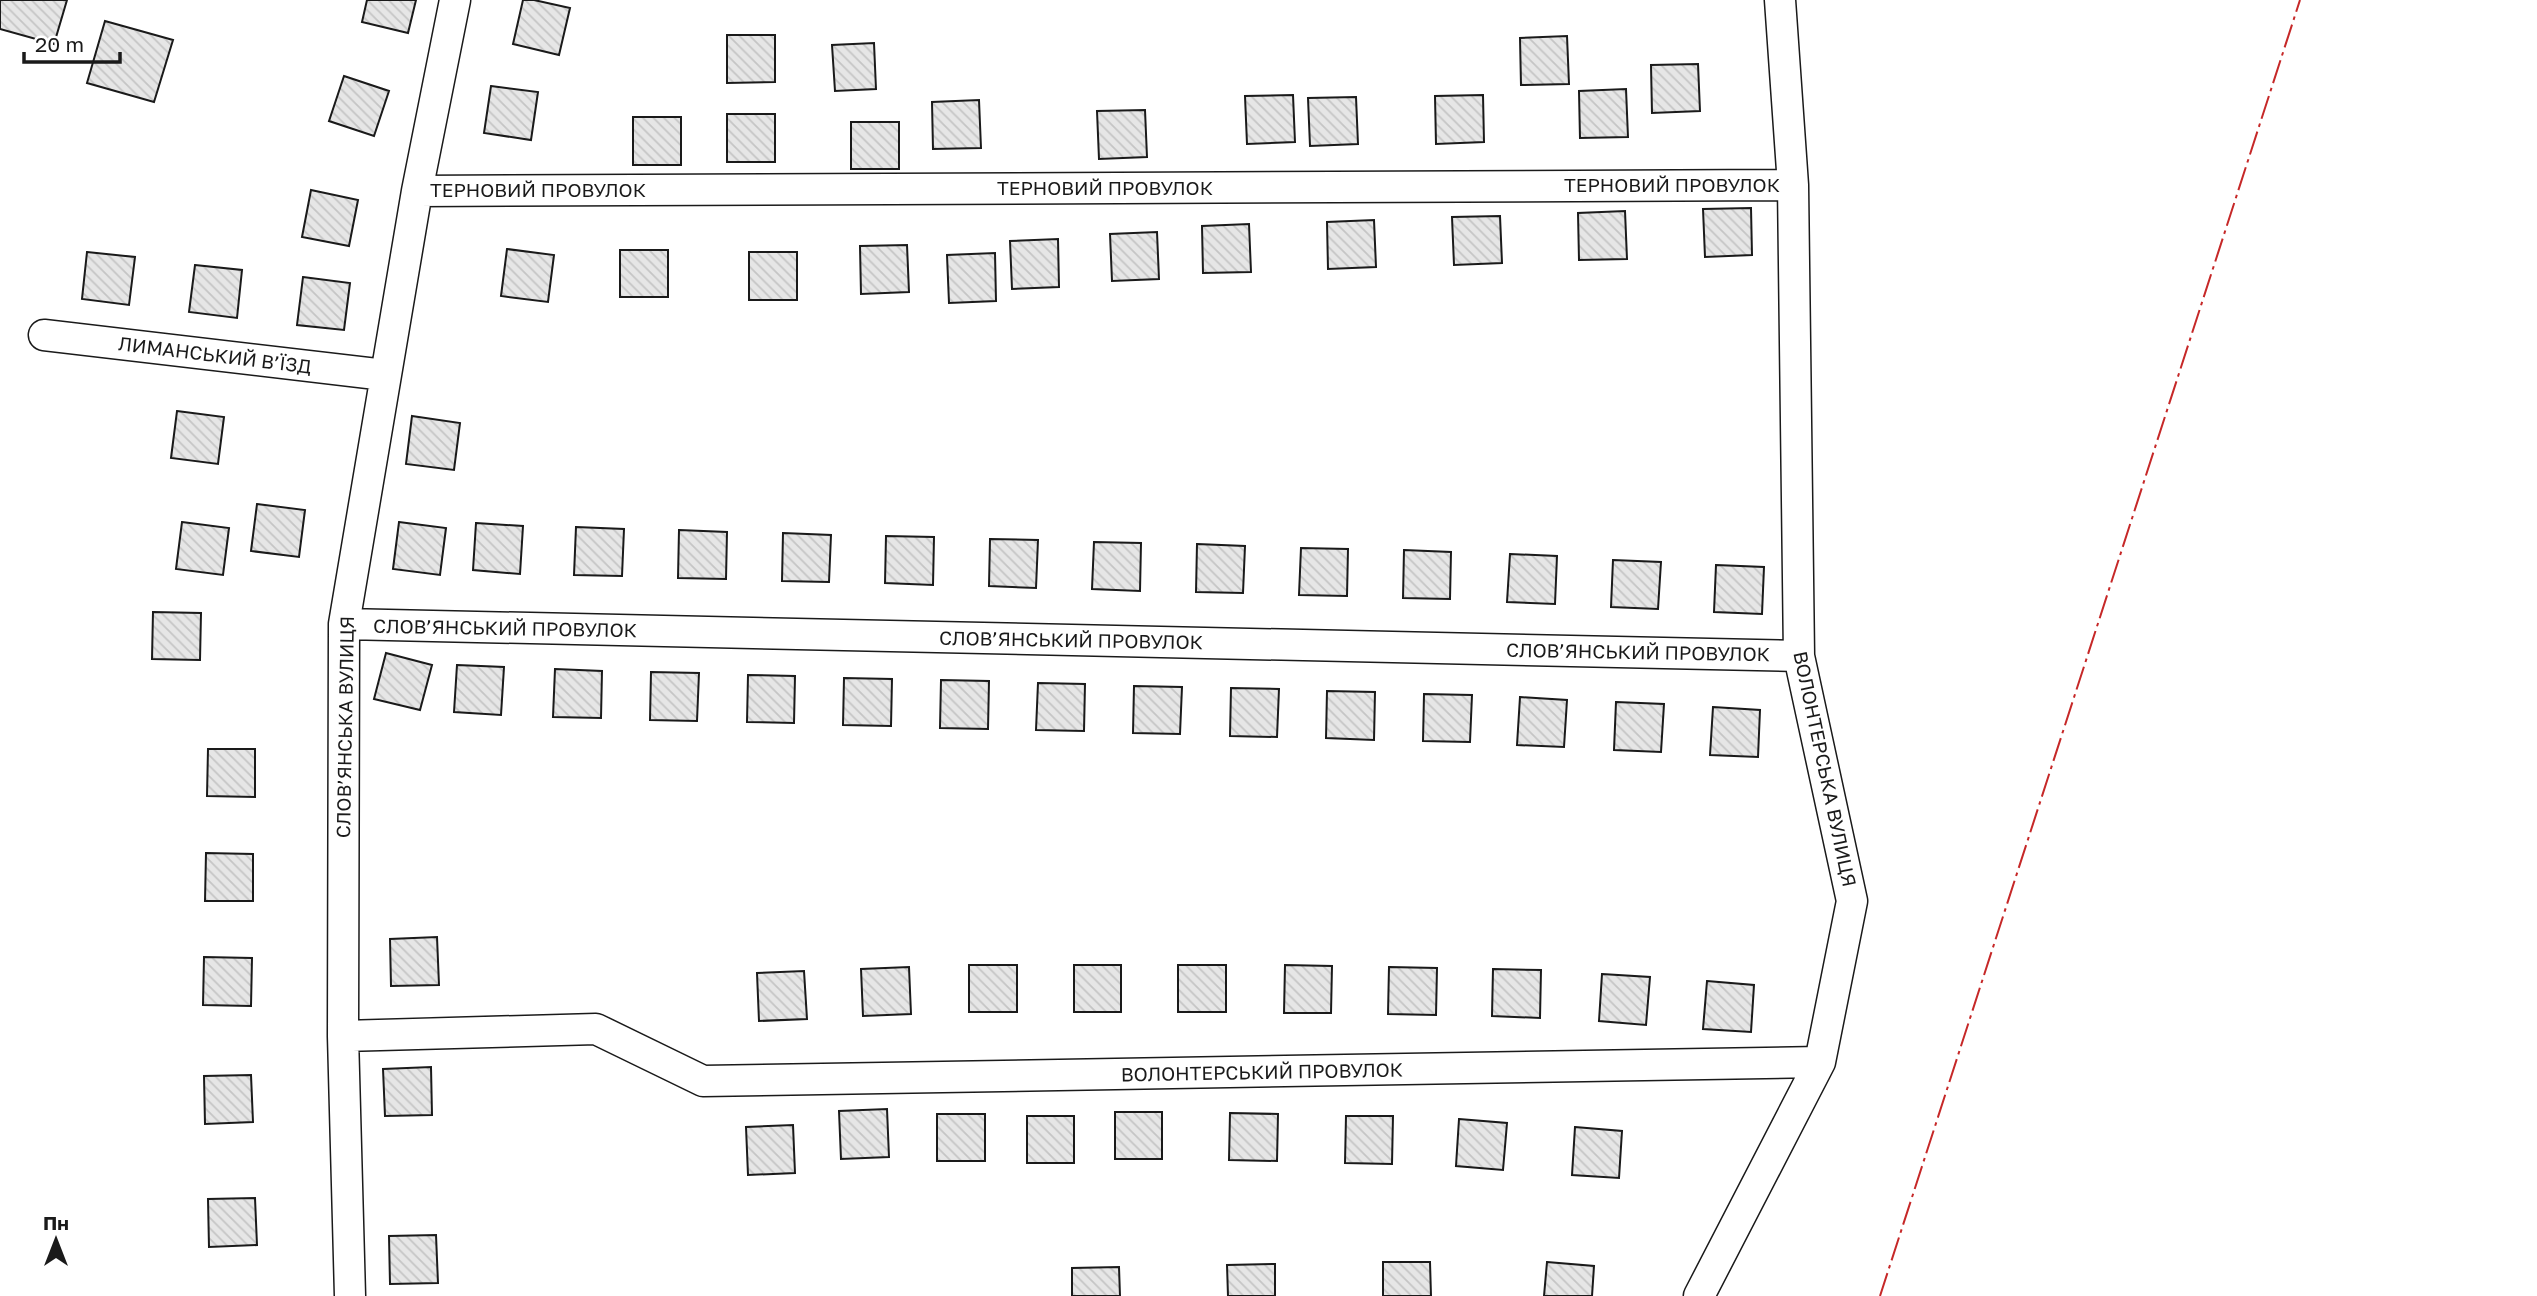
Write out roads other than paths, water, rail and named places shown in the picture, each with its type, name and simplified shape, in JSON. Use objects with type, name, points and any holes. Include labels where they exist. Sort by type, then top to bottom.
[{"type":"street","name":"СЛОВ’ЯНСЬКА ВУЛИЦЯ","points":[[350,1296],[343,1036],[344,624],[416,191],[454,0]]},
{"type":"street","name":"ВОЛОНТЕРСЬКА ВУЛИЦЯ","points":[[1699,1296],[1820,1062],[1852,901],[1799,656],[1793,184],[1780,0]]},
{"type":"street","name":"ТЕРНОВИЙ ПРОВУЛОК","points":[[416,191],[1793,184]]},
{"type":"street","name":"ЛИМАНСЬКИЙ В’ЇЗД","points":[[44,335],[386,375]]},
{"type":"street","name":"СЛОВ’ЯНСЬКИЙ ПРОВУЛОК","points":[[344,624],[1799,656]]},
{"type":"street","name":"ВОЛОНТЕРСЬКИЙ ПРОВУЛОК","points":[[343,1036],[596,1029],[703,1081],[1820,1062]]}]
